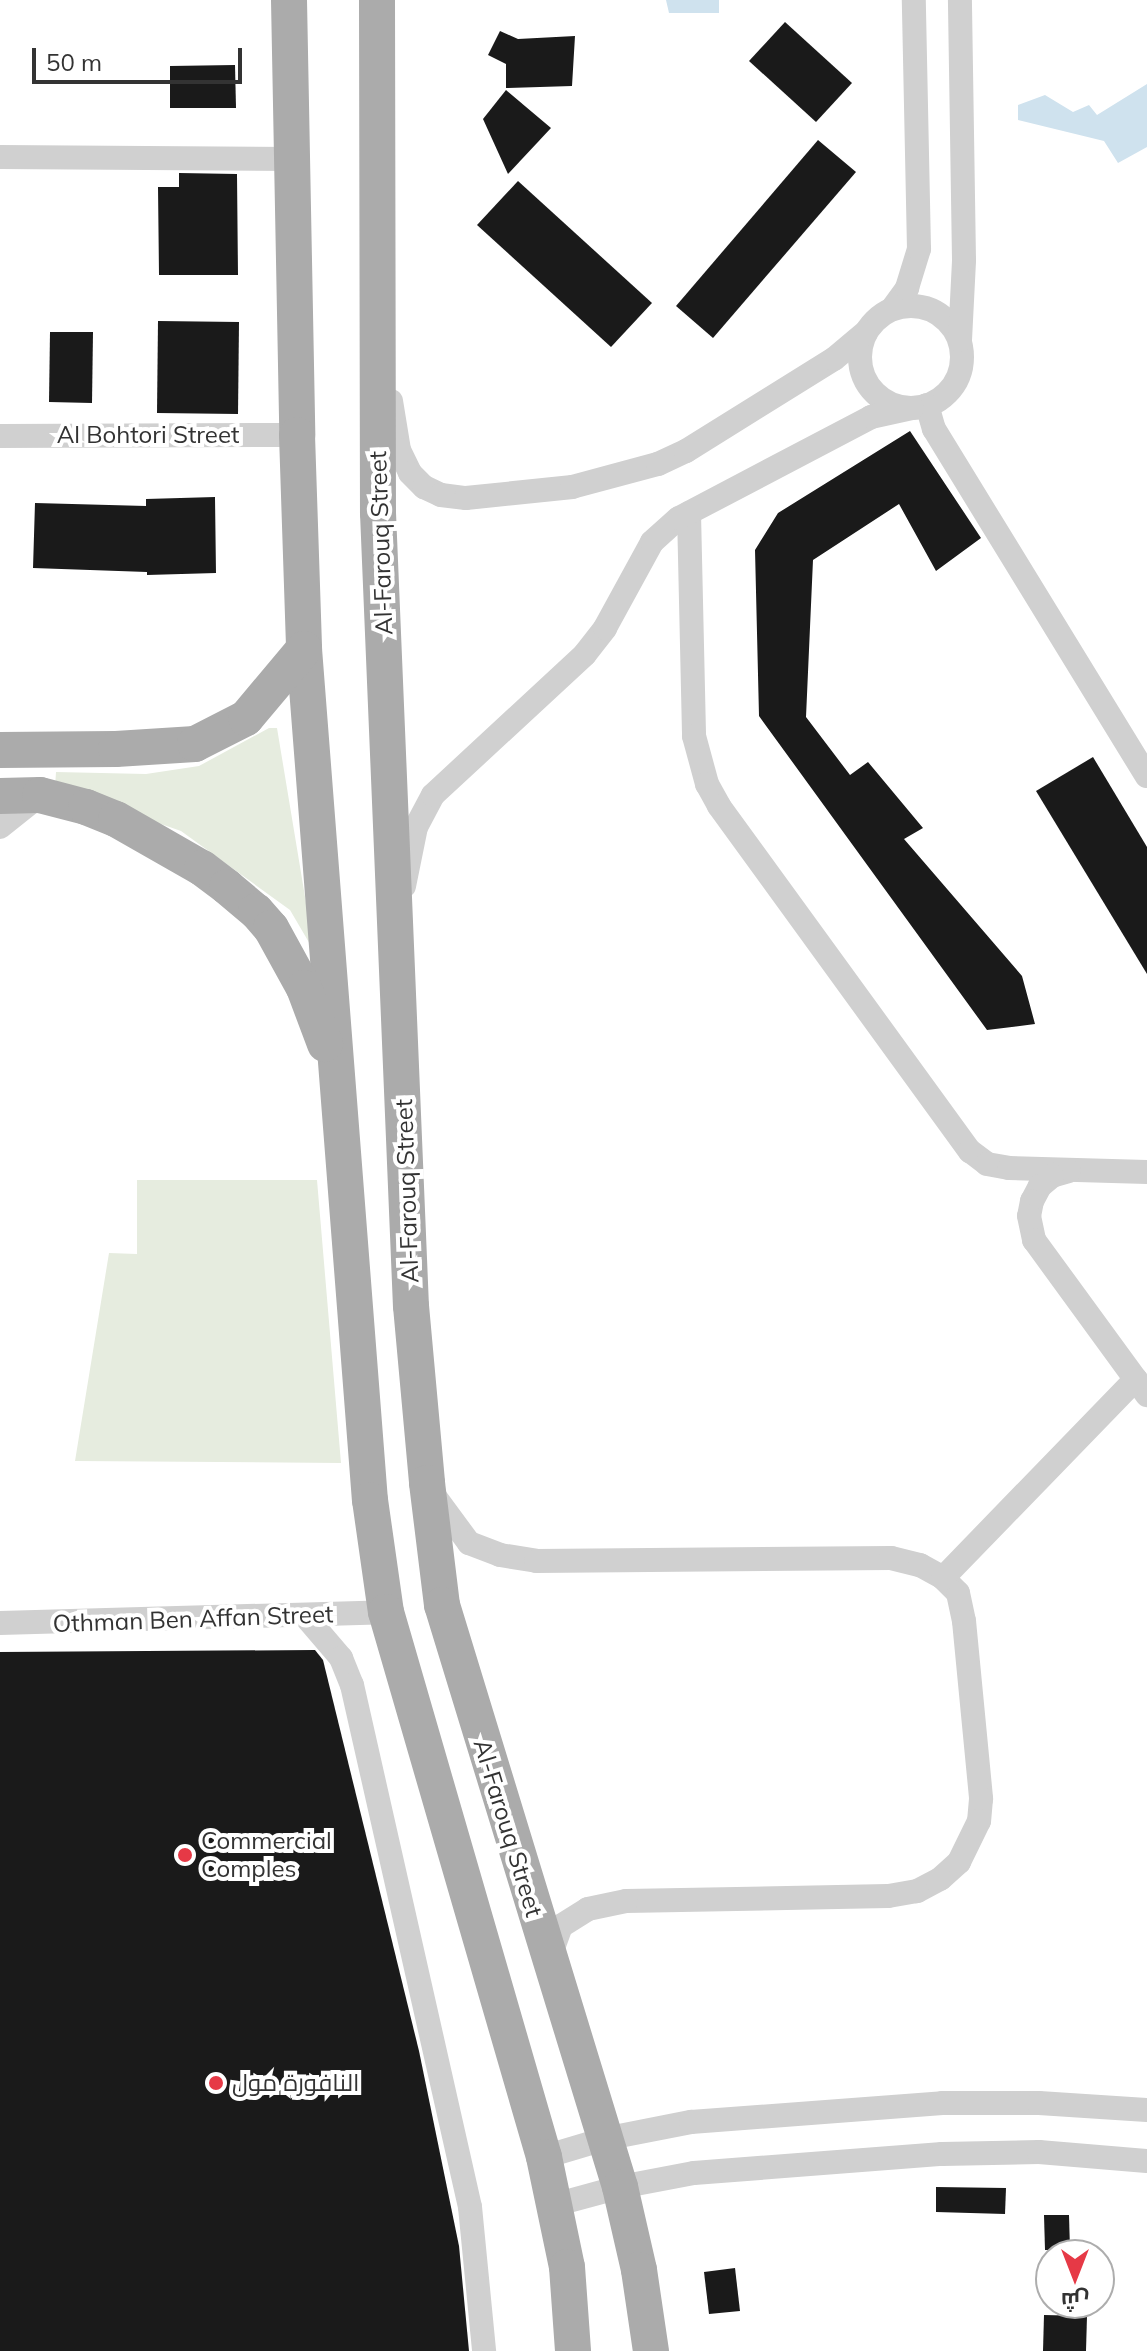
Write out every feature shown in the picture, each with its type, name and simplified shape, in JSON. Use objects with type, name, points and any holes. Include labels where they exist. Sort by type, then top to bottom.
[{"type":"main road","points":[[289,0],[304,649],[340,1078],[370,1500],[386,1612],[544,2157],[567,2267],[573,2351]]},
{"type":"main road","name":"Al-Farouq Street","points":[[377,0],[378,513],[411,1306],[427,1483],[442,1605],[548,1961],[620,2187],[639,2270],[651,2351]]},
{"type":"main road","points":[[0,750],[116,749],[195,744],[246,718],[304,649]]},
{"type":"main road","points":[[0,796],[40,795],[86,807],[116,819],[202,868],[256,911],[290,959],[340,1078]]},
{"type":"street","points":[[378,319],[399,450],[410,473],[424,487],[441,495],[466,498],[572,487],[658,464],[686,451],[834,359],[866,332],[877,318],[892,309],[907,288],[919,249],[914,0]]},
{"type":"street","points":[[398,939],[416,827],[433,795],[585,654],[605,628],[652,542],[689,513],[871,417],[920,407],[953,386],[963,356],[960,340],[964,260],[960,0]]},
{"type":"street","points":[[0,157],[294,159]]},
{"type":"street","points":[[892,309],[925,308],[940,314],[960,340]]},
{"type":"street","points":[[866,332],[860,349],[861,366],[867,383],[894,405],[920,407]]},
{"type":"street","points":[[920,407],[1147,776]]},
{"type":"street","name":"Al Bohtori Street","points":[[0,436],[297,435]]},
{"type":"street","points":[[689,513],[694,736],[713,795],[970,1151],[987,1164],[998,1166],[1147,1172]]},
{"type":"street","points":[[0,827],[40,795]]},
{"type":"street","points":[[943,1578],[1142,1387],[1034,1240],[1029,1216],[1040,1186],[1052,1176],[1073,1170]]},
{"type":"street","points":[[427,1483],[448,1519],[469,1543],[500,1555],[536,1561],[891,1558],[920,1565],[943,1578],[958,1593],[964,1621],[981,1799],[979,1821],[959,1862],[940,1879],[917,1891],[888,1896],[626,1901],[588,1909],[561,1926],[548,1961]]},
{"type":"street","name":"Othman Ben Affan Street","points":[[0,1623],[306,1617],[386,1612]]},
{"type":"street","points":[[306,1617],[341,1658],[352,1685],[470,2207],[484,2351]]},
{"type":"street","points":[[544,2157],[604,2139],[691,2122],[942,2103],[1039,2103],[1147,2110]]},
{"type":"street","points":[[554,2205],[620,2187],[694,2173],[942,2154],[1039,2152],[1147,2161]]},
{"type":"shaded area","points":[[269,728],[277,728],[314,951],[290,910],[181,831],[55,787],[56,772],[146,774],[199,766]]},
{"type":"shaded area","points":[[137,1180],[317,1180],[341,1463],[75,1461],[109,1253],[137,1254]]},
{"type":"water","points":[[666,0],[719,0],[719,13],[669,13]]},
{"type":"water","points":[[1147,84],[1147,147],[1118,163],[1104,141],[1018,120],[1018,105],[1045,95],[1073,112],[1089,105],[1097,115]]},
{"type":"building","points":[[785,22],[852,83],[816,122],[749,61]]},
{"type":"building","points":[[500,31],[518,39],[575,36],[572,86],[506,88],[506,64],[488,55]]},
{"type":"building","points":[[235,65],[236,108],[170,108],[170,66]]},
{"type":"building","points":[[506,90],[551,128],[508,174],[483,119]]},
{"type":"building","points":[[818,140],[856,172],[713,338],[676,306]]},
{"type":"building","points":[[179,173],[237,174],[238,275],[159,275],[158,187],[179,187]]},
{"type":"building","points":[[518,181],[652,303],[611,347],[477,225]]},
{"type":"building","points":[[158,321],[239,322],[238,414],[157,413]]},
{"type":"building","points":[[50,332],[93,332],[92,403],[49,402]]},
{"type":"building","points":[[910,431],[981,538],[936,571],[899,504],[813,560],[806,717],[850,775],[868,762],[923,828],[904,839],[1022,976],[1035,1024],[987,1030],[759,716],[755,550],[778,513]]},
{"type":"building","points":[[215,497],[216,573],[147,575],[147,572],[33,568],[35,503],[146,506],[146,499]]},
{"type":"building","points":[[1093,757],[1147,847],[1147,974],[1036,791]]},
{"type":"building","name":"Commercial Comples","points":[[315,1650],[323,1660],[419,2051],[459,2246],[469,2351],[0,2351],[0,1652]]},
{"type":"building","points":[[936,2187],[1006,2188],[1005,2214],[936,2212]]},
{"type":"building","points":[[1044,2215],[1069,2215],[1070,2239],[1045,2239]]},
{"type":"building","points":[[735,2268],[740,2311],[709,2314],[704,2272]]},
{"type":"building","points":[[1044,2319],[1087,2319],[1086,2351],[1043,2351]]},
{"type":"place","name":"Commercial Comples","points":[[185,1855]]},
{"type":"place","name":"النافورة مول","points":[[216,2083]]}]
